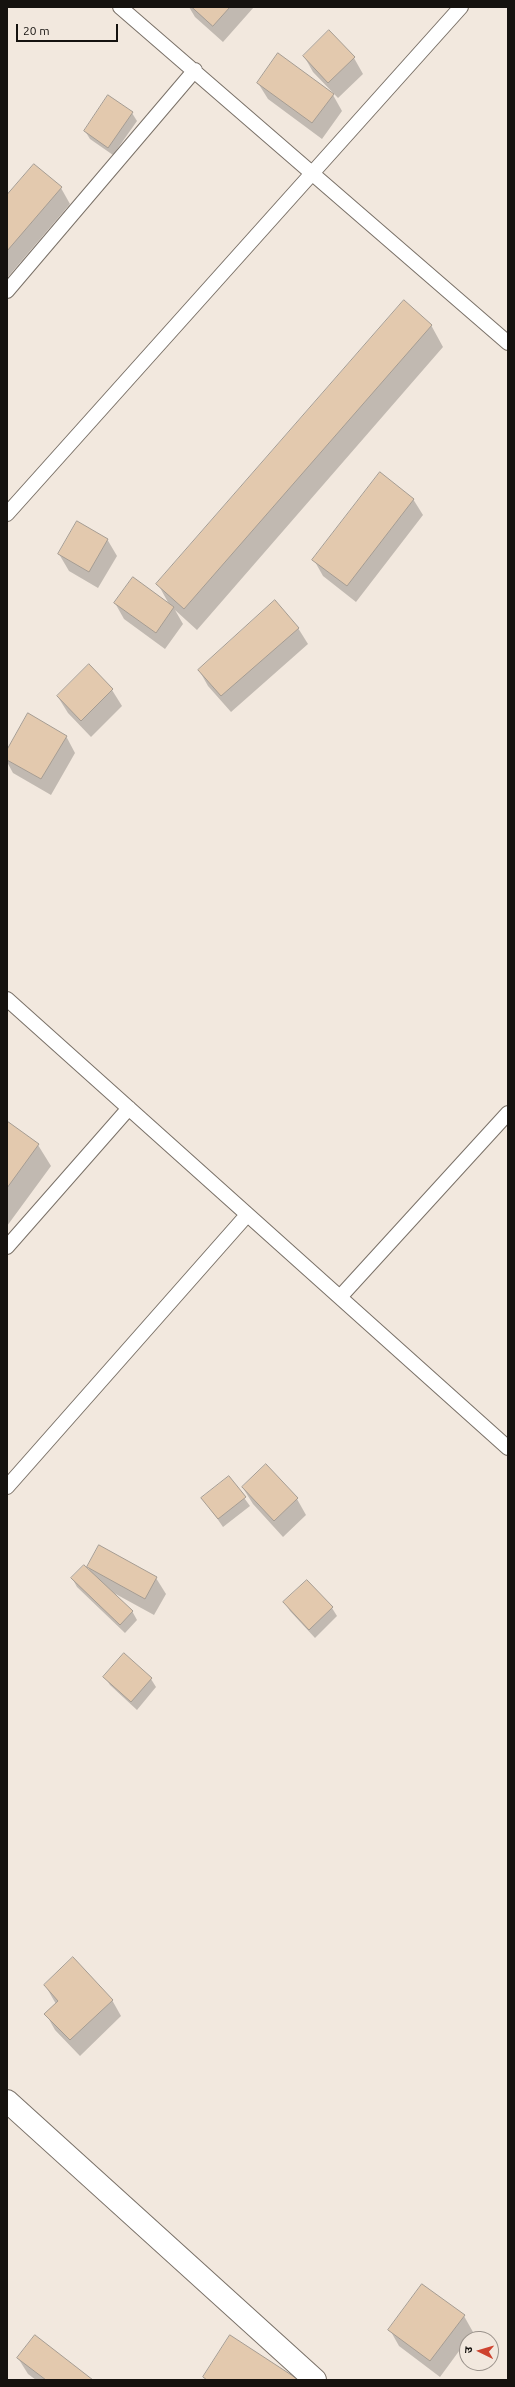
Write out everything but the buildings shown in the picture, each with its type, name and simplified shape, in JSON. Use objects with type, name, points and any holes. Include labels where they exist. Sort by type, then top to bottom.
[{"type":"street","points":[[7,2101],[315,2380]]},
{"type":"lane","points":[[120,7],[195,70],[508,343]]},
{"type":"lane","points":[[7,514],[461,7]]},
{"type":"lane","points":[[7,291],[195,70]]},
{"type":"lane","points":[[7,999],[508,1448]]},
{"type":"lane","points":[[7,1247],[129,1108]]},
{"type":"lane","points":[[340,1298],[508,1113]]},
{"type":"lane","points":[[7,1487],[247,1215]]}]
